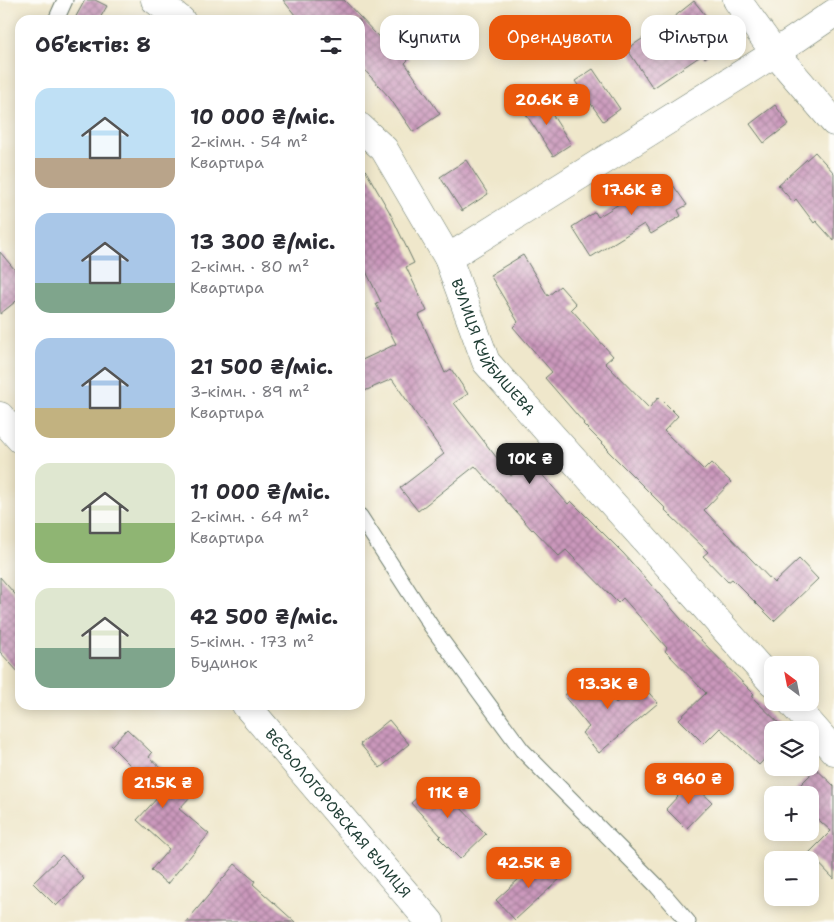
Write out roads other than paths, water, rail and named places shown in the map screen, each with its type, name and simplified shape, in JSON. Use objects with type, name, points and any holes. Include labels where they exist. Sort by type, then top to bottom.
[{"type":"street","points":[[155,0],[174,15]]},
{"type":"street","points":[[737,0],[775,53],[834,122]]},
{"type":"street","points":[[448,258],[775,53],[834,13]]},
{"type":"street","name":"ВУЛИЦЯ КУЙБИШЕВА","points":[[365,132],[384,149],[448,258],[486,362],[764,673]]},
{"type":"street","points":[[0,416],[15,433]]},
{"type":"street","name":"ВЄСЬОЛОГОРОВСКАЯ ВУЛИЦЯ","points":[[250,710],[430,922]]},
{"type":"street","points":[[799,711],[834,750]]},
{"type":"lane","points":[[58,15],[65,0]]},
{"type":"lane","points":[[365,524],[431,626],[522,750],[656,885],[688,922]]}]
